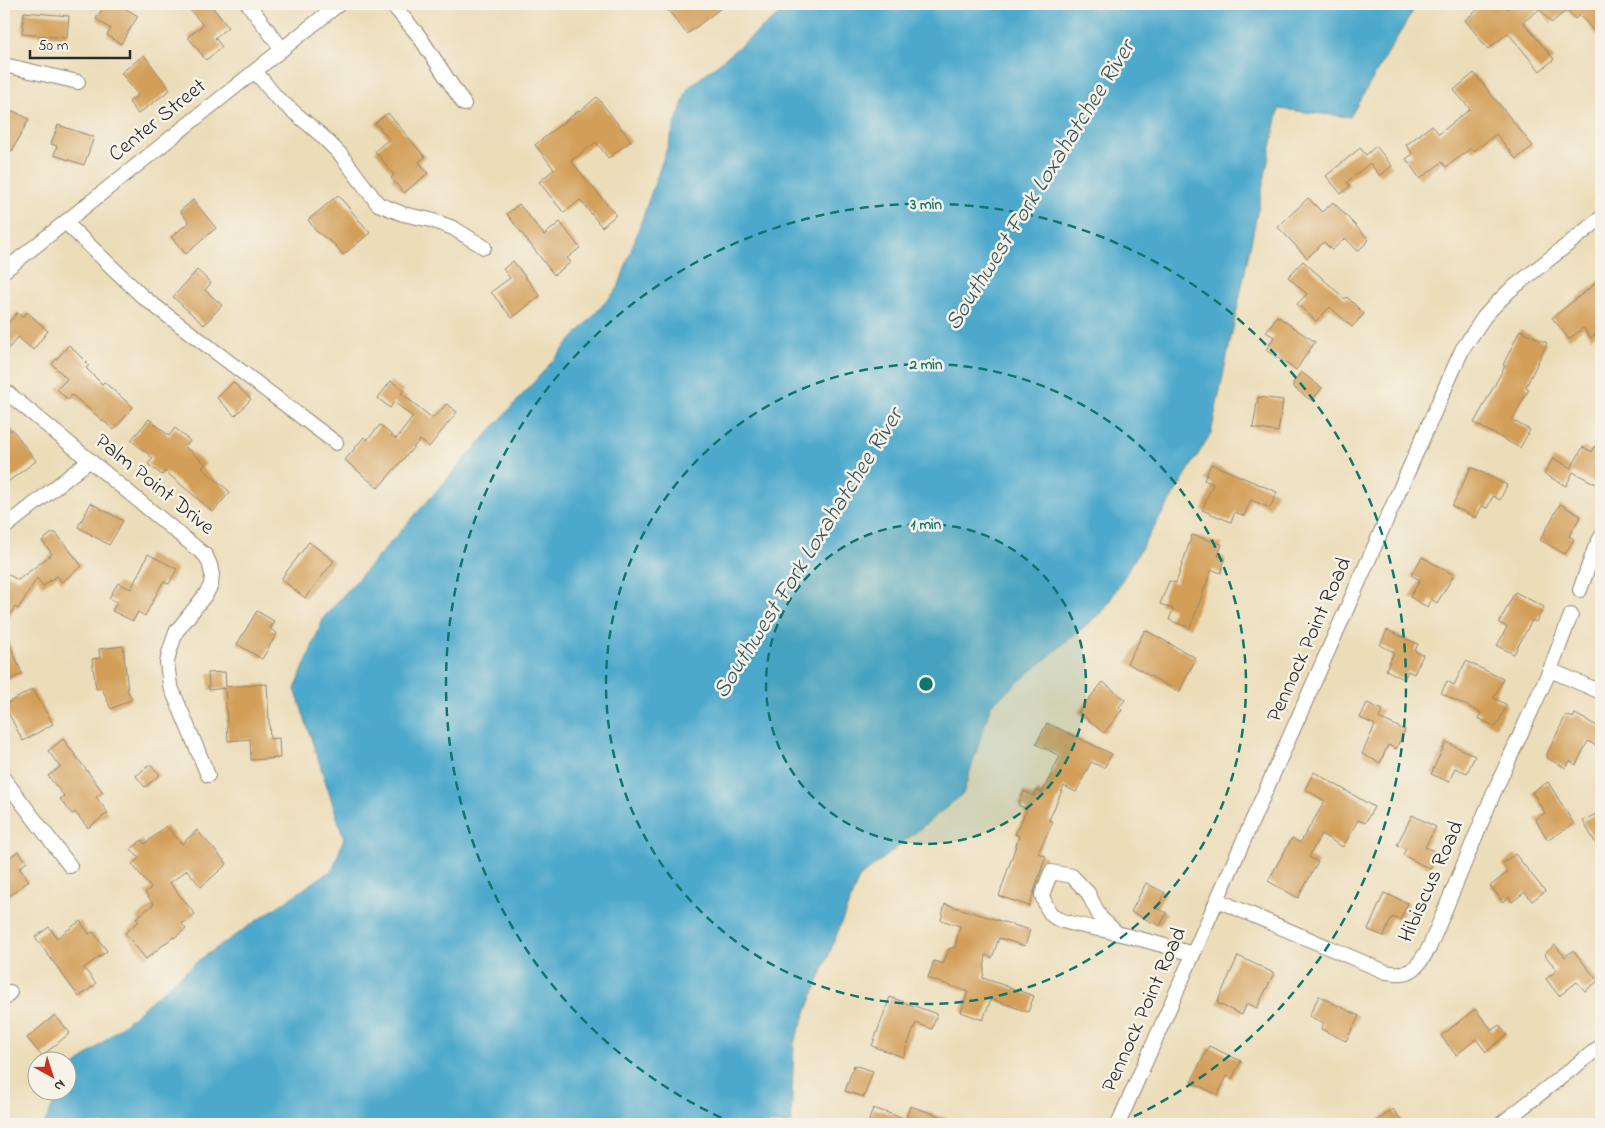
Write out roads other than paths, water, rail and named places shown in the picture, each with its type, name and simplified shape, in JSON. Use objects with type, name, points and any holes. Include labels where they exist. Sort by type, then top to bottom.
[{"type":"street","points":[[248,4],[282,49]]},
{"type":"street","name":"Center Street","points":[[4,271],[339,4]]},
{"type":"street","points":[[392,4],[419,36],[464,104]]},
{"type":"street","points":[[4,65],[78,82]]},
{"type":"street","points":[[255,71],[276,98],[321,135],[341,156],[378,204],[403,214],[431,220],[453,228],[484,247]]},
{"type":"street","name":"Pennock Point Road","points":[[1118,1124],[1462,350],[1484,317],[1502,298],[1601,218]]},
{"type":"street","points":[[66,222],[143,296],[336,443]]},
{"type":"street","name":"Palm Point Drive","points":[[4,390],[200,549],[206,556],[212,575],[211,585],[176,632],[167,663],[170,685],[208,776]]},
{"type":"street","points":[[4,528],[90,460]]},
{"type":"street","points":[[1580,590],[1595,548],[1601,537]]},
{"type":"street","name":"Hibiscus Road","points":[[1217,900],[1386,972],[1399,974],[1409,972],[1420,963],[1428,948],[1494,792],[1550,670],[1571,615]]},
{"type":"street","points":[[1550,670],[1601,692]]},
{"type":"street","points":[[4,779],[70,866]]},
{"type":"street","points":[[1117,933],[1100,917],[1088,893],[1072,876],[1050,872],[1042,896],[1048,910],[1056,918],[1193,954]]},
{"type":"street","points":[[1501,1124],[1601,1046]]},
{"type":"water","name":"Southwest Fork Loxahatchee River","points":[[792,4],[1417,4],[1350,117],[1279,109],[1211,433],[1104,610],[991,705],[963,794],[859,878],[794,1043],[791,1124],[44,1124],[56,1100],[78,1100],[78,1063],[199,960],[333,869],[344,838],[295,689],[324,617],[618,288],[688,88]]}]
